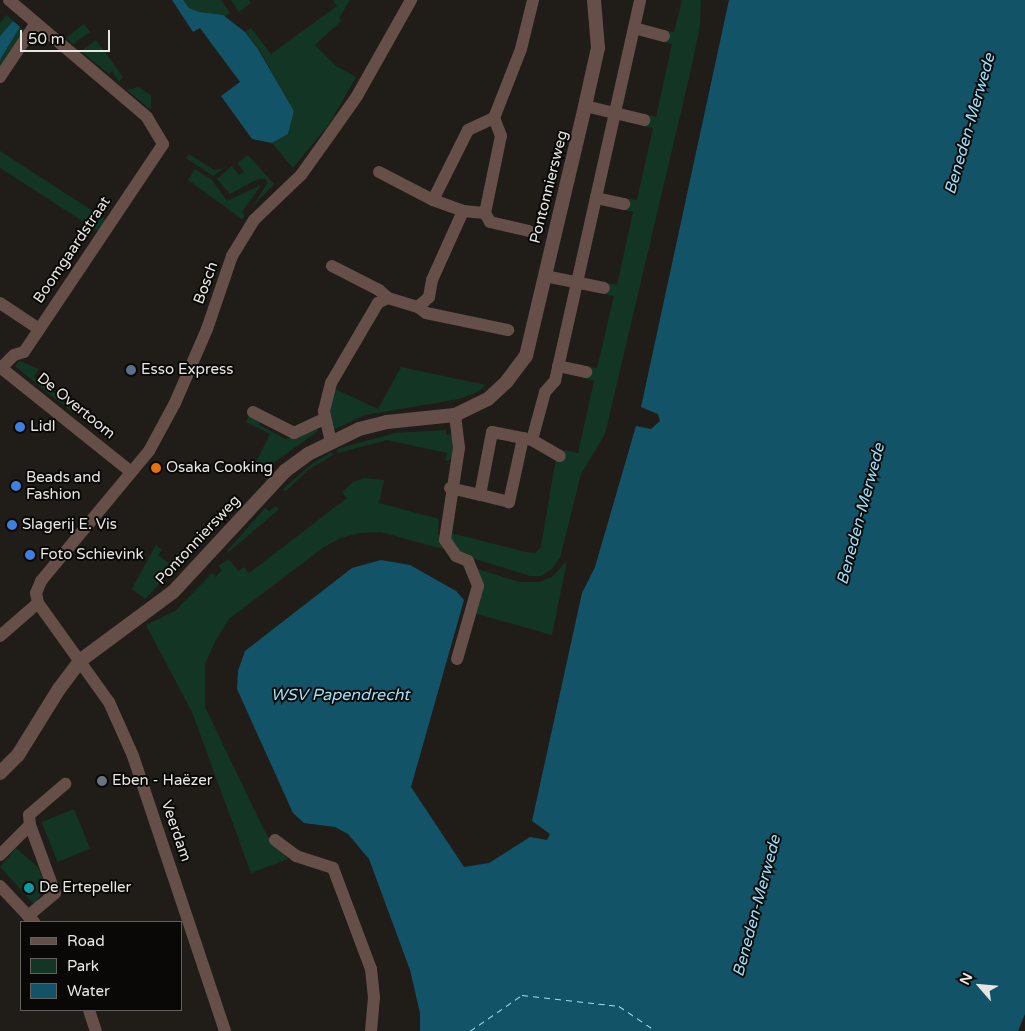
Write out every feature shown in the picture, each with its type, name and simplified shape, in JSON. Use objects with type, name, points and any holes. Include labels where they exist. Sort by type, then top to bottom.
[{"type":"street","points":[[0,77],[36,23],[9,0]]},
{"type":"street","name":"Bosch","points":[[38,603],[36,593],[41,581],[150,451],[174,403],[232,256],[254,220],[301,175],[331,133],[357,96],[411,0]]},
{"type":"street","points":[[529,231],[490,222],[485,213],[501,136],[494,118],[521,50],[533,0]]},
{"type":"street","name":"Pontonniersweg","points":[[0,773],[18,755],[59,689],[81,660],[162,602],[286,471],[331,442],[387,422],[456,420],[488,399],[508,382],[526,356],[585,106],[598,48],[594,0]]},
{"type":"street","points":[[450,488],[509,502],[528,439],[545,392],[555,381],[640,0]]},
{"type":"street","name":"Boomgaardstraat","points":[[1,367],[14,355],[24,352],[163,144],[147,117],[36,23]]},
{"type":"street","points":[[634,28],[664,36]]},
{"type":"street","points":[[585,106],[644,120]]},
{"type":"street","points":[[433,200],[468,130],[494,118]]},
{"type":"street","points":[[379,172],[433,200],[463,211],[485,213]]},
{"type":"street","points":[[596,198],[624,204]]},
{"type":"street","points":[[418,307],[429,298],[432,280],[463,211]]},
{"type":"street","points":[[332,266],[379,290],[388,298],[418,307],[426,313],[508,330]]},
{"type":"street","points":[[545,276],[604,288]]},
{"type":"street","points":[[331,442],[324,420],[331,383],[378,303],[388,298]]},
{"type":"street","points":[[0,303],[39,329]]},
{"type":"street","points":[[558,366],[586,372]]},
{"type":"street","name":"De Overtoom","points":[[1,367],[131,472]]},
{"type":"street","points":[[253,412],[294,433],[324,420]]},
{"type":"street","points":[[456,420],[459,448],[450,488],[445,540],[456,556],[468,561],[478,586],[457,659]]},
{"type":"street","points":[[480,495],[492,432],[528,439],[560,456]]},
{"type":"street","points":[[0,636],[38,603]]},
{"type":"street","name":"Veerdam","points":[[38,603],[81,660],[109,702],[134,756],[225,1031]]},
{"type":"street","points":[[0,886],[31,919],[55,893],[30,825],[29,815],[65,784]]},
{"type":"street","points":[[0,855],[30,825]]},
{"type":"street","points":[[275,840],[296,856],[333,868],[371,969],[374,997],[371,1031]]},
{"type":"street","points":[[89,1011],[96,1031]]},
{"type":"green space","points":[[183,0],[221,0],[230,13],[224,17],[199,12],[189,8]]},
{"type":"green space","points":[[231,0],[249,0],[251,3],[239,12]]},
{"type":"green space","points":[[333,0],[350,0],[339,18],[342,20],[315,45],[336,66],[356,77],[329,124],[293,168],[272,143],[288,134],[294,111],[259,49],[245,32],[251,28],[271,54],[337,6]]},
{"type":"green space","points":[[682,0],[701,0],[700,25],[692,65],[605,434],[581,474],[560,558],[552,569],[541,576],[530,576],[459,554],[447,532],[526,552],[535,553],[541,547],[556,458],[562,459],[564,450],[578,453],[594,381],[584,378],[584,366],[597,368],[614,296],[603,294],[603,282],[617,285],[633,212],[620,209],[623,198],[637,200],[653,128],[642,126],[645,114],[656,117],[672,44],[660,41],[663,30],[674,32]]},
{"type":"green space","points":[[7,15],[13,21],[0,36],[0,23]]},
{"type":"green space","points":[[84,24],[90,32],[73,44],[66,38]]},
{"type":"green space","points":[[20,27],[25,32],[0,69],[0,60]]},
{"type":"green space","points":[[96,40],[123,77],[119,82],[112,71],[109,74],[81,51]]},
{"type":"green space","points":[[138,87],[151,95],[151,110],[127,90]]},
{"type":"green space","points":[[0,151],[106,220],[98,231],[0,168]]},
{"type":"green space","points":[[189,154],[214,170],[224,168],[213,176],[186,158]]},
{"type":"green space","points":[[248,155],[274,184],[252,207],[267,184],[266,179],[258,179],[230,194],[217,179],[232,166],[239,175],[244,172],[237,163]]},
{"type":"green space","points":[[195,169],[212,180],[227,201],[261,185],[242,212],[245,216],[242,219],[188,180]]},
{"type":"green space","points":[[19,361],[39,369],[34,377],[75,409],[73,413],[15,366]]},
{"type":"green space","points":[[401,367],[486,385],[478,392],[459,399],[365,415],[333,430],[329,423],[333,388],[378,409]]},
{"type":"green space","points":[[249,415],[261,421],[259,425],[286,439],[317,428],[318,431],[262,471],[255,464],[270,434],[246,422]]},
{"type":"green space","points":[[446,430],[446,435],[452,434],[454,440],[453,457],[448,461],[445,461],[447,453],[387,440],[338,453],[337,449],[395,433]]},
{"type":"green space","points":[[332,452],[333,455],[308,470],[286,491],[282,490],[313,463]]},
{"type":"green space","points":[[365,478],[384,480],[379,503],[439,519],[438,533],[443,549],[380,532],[360,533],[341,538],[324,547],[229,619],[216,640],[205,664],[205,707],[266,834],[288,859],[251,873],[192,712],[146,625],[175,611],[212,573],[216,577],[222,570],[218,566],[229,559],[238,571],[244,567],[249,573],[347,498],[342,492],[353,482]]},
{"type":"green space","points":[[276,506],[279,509],[228,553],[227,551],[265,508],[269,511]]},
{"type":"green space","points":[[156,545],[162,550],[158,555],[169,563],[182,549],[187,554],[145,599],[132,589]]},
{"type":"green space","points":[[567,561],[552,635],[474,613],[481,578],[478,569],[519,582],[539,582],[552,577]]},
{"type":"green space","points":[[74,809],[90,849],[58,862],[42,822]]},
{"type":"green space","points":[[16,848],[38,867],[46,888],[34,904],[0,867]]},
{"type":"water","points":[[172,0],[183,0],[189,8],[199,12],[223,15],[245,32],[258,49],[294,111],[288,134],[272,143],[252,139],[221,96],[240,82],[200,28],[193,32]]},
{"type":"water","points":[[729,0],[1025,0],[1025,1014],[1018,1031],[420,1031],[420,1013],[410,970],[369,859],[348,834],[335,827],[304,823],[293,813],[237,689],[238,671],[245,651],[352,568],[381,560],[410,565],[456,591],[464,600],[411,787],[464,867],[489,863],[530,837],[547,840],[550,834],[532,821],[582,593],[595,567],[636,426],[651,429],[660,421],[658,414],[641,407]]},
{"type":"water","points":[[13,21],[20,27],[0,60],[0,36]]},
{"type":"ferry route","points":[[470,1031],[522,995],[619,1006],[656,1031]]},
{"type":"place","name":"Esso Express","points":[[131,370]]},
{"type":"place","name":"Lidl","points":[[20,427]]},
{"type":"place","name":"Osaka Cooking","points":[[156,468]]},
{"type":"place","name":"Beads and Fashion","points":[[16,486]]},
{"type":"place","name":"Slagerij E. Vis","points":[[12,525]]},
{"type":"place","name":"Foto Schievink","points":[[30,555]]},
{"type":"place","name":"Eben - Haëzer","points":[[102,781]]},
{"type":"place","name":"De Ertepeller","points":[[29,888]]},
{"type":"water label","name":"Beneden-Merwede","points":[[970,124]]},
{"type":"water label","name":"Beneden-Merwede","points":[[861,514]]},
{"type":"water label","name":"WSV Papendrecht","points":[[340,695]]},
{"type":"water label","name":"Beneden-Merwede","points":[[757,906]]}]
